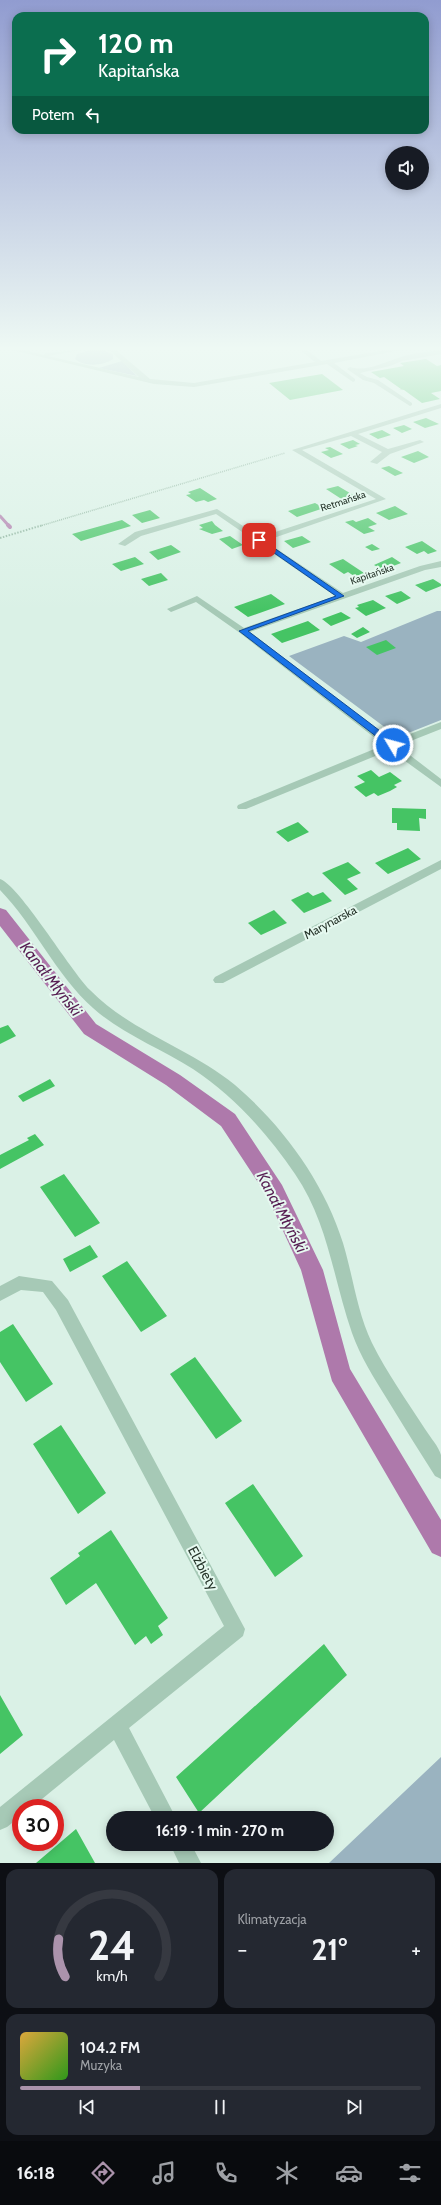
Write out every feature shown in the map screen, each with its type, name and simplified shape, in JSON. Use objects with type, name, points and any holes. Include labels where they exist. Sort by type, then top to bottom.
[{"type":"street","points":[[296,450],[341,437]]},
{"type":"street","points":[[357,437],[387,452]]},
{"type":"street","points":[[374,462],[387,452],[420,442]]},
{"type":"street","name":"Retmańska","points":[[259,540],[382,499],[296,450]]},
{"type":"street","points":[[122,544],[138,534],[217,511],[341,596]]},
{"type":"street","name":"Kapitańska","points":[[243,631],[423,568],[441,564]]},
{"type":"street","points":[[171,609],[197,599],[243,631],[393,745],[441,784]]},
{"type":"street","points":[[242,807],[441,725]]},
{"type":"street","name":"Marynarska","points":[[218,980],[441,864]]},
{"type":"street","points":[[0,883],[25,910],[64,968],[99,1006],[145,1036],[199,1066],[225,1085],[248,1107],[290,1154],[313,1190],[330,1228],[341,1260],[360,1334],[377,1368],[441,1470]]},
{"type":"street","name":"Elżbiety","points":[[0,1294],[19,1283],[47,1286],[62,1305],[236,1629],[0,1820]]},
{"type":"street","points":[[117,1725],[162,1811]]},
{"type":"street","points":[[184,1851],[190,1863]]},
{"type":"path","points":[[0,538],[296,450]]},
{"type":"shaded area","points":[[437,611],[441,611],[441,720],[398,737],[289,656],[344,636],[361,642]]},
{"type":"shaded area","points":[[441,1757],[441,1863],[329,1863]]},
{"type":"building","points":[[374,437],[385,437],[378,439]]},
{"type":"building","points":[[353,440],[360,444],[349,449],[340,444]]},
{"type":"building","points":[[330,447],[343,454],[331,458],[321,452],[329,450],[325,448]]},
{"type":"building","points":[[418,451],[429,457],[414,463],[401,457]]},
{"type":"building","points":[[389,466],[403,473],[395,476],[381,468]]},
{"type":"building","points":[[338,486],[355,496],[343,500],[326,489]]},
{"type":"building","points":[[200,488],[217,499],[208,502],[204,500],[196,502],[186,495],[191,494],[188,492]]},
{"type":"building","points":[[315,503],[324,508],[297,517],[288,511]]},
{"type":"building","points":[[395,506],[408,514],[389,520],[376,513]]},
{"type":"building","points":[[150,510],[160,518],[142,523],[132,515]]},
{"type":"building","points":[[368,518],[377,524],[368,527],[375,531],[364,534],[345,522],[353,520],[356,522]]},
{"type":"building","points":[[122,520],[131,526],[81,541],[72,534]]},
{"type":"building","points":[[212,521],[223,531],[212,534],[199,529],[203,528],[199,525]]},
{"type":"building","points":[[230,536],[243,545],[232,549],[219,539]]},
{"type":"building","points":[[302,536],[311,542],[293,548],[284,541]]},
{"type":"building","points":[[422,541],[437,551],[428,554],[424,551],[417,554],[405,547]]},
{"type":"building","points":[[372,544],[380,549],[372,551],[365,547]]},
{"type":"building","points":[[171,545],[181,552],[158,560],[149,552]]},
{"type":"building","points":[[135,557],[144,564],[121,571],[112,564]]},
{"type":"building","points":[[392,557],[401,563],[383,570],[374,565]]},
{"type":"building","points":[[343,559],[367,575],[357,578],[348,572],[344,574],[329,564]]},
{"type":"building","points":[[161,573],[168,580],[149,586],[141,579]]},
{"type":"building","points":[[433,579],[441,584],[441,586],[426,592],[415,585]]},
{"type":"building","points":[[401,591],[411,598],[397,604],[385,596]]},
{"type":"building","points":[[271,594],[285,604],[248,617],[234,607]]},
{"type":"building","points":[[373,600],[386,608],[366,616],[355,608],[359,607],[357,605]]},
{"type":"building","points":[[341,612],[351,618],[331,626],[322,619]]},
{"type":"building","points":[[308,621],[320,630],[282,643],[271,634]]},
{"type":"building","points":[[363,627],[370,632],[357,638],[351,634]]},
{"type":"building","points":[[386,640],[396,648],[377,655],[366,647]]},
{"type":"building","points":[[371,770],[379,777],[390,772],[402,781],[394,785],[397,787],[390,791],[378,796],[374,793],[366,797],[354,787],[365,782],[357,776]]},
{"type":"building","points":[[392,808],[426,809],[426,819],[419,818],[420,831],[397,830],[397,823],[392,823]]},
{"type":"building","points":[[298,822],[309,832],[288,842],[276,832]]},
{"type":"building","points":[[408,848],[421,859],[388,874],[375,863]]},
{"type":"building","points":[[348,862],[361,873],[347,879],[358,889],[345,895],[322,873]]},
{"type":"building","points":[[308,892],[313,896],[323,892],[332,901],[304,913],[291,900]]},
{"type":"building","points":[[274,910],[287,923],[261,935],[248,923]]},
{"type":"building","points":[[8,1025],[16,1036],[0,1044],[0,1028]]},
{"type":"building","points":[[50,1079],[55,1086],[23,1102],[18,1096]]},
{"type":"building","points":[[35,1134],[44,1145],[0,1169],[0,1155],[29,1140],[27,1138]]},
{"type":"building","points":[[64,1174],[100,1223],[75,1237],[40,1187]]},
{"type":"building","points":[[90,1245],[98,1257],[70,1272],[63,1259]]},
{"type":"building","points":[[127,1261],[167,1316],[141,1332],[102,1276]]},
{"type":"building","points":[[13,1324],[53,1384],[26,1402],[0,1362],[0,1332]]},
{"type":"building","points":[[195,1357],[242,1421],[216,1439],[170,1374]]},
{"type":"building","points":[[61,1425],[106,1493],[78,1514],[33,1444]]},
{"type":"building","points":[[253,1484],[303,1556],[275,1577],[225,1503]]},
{"type":"building","points":[[111,1530],[168,1618],[158,1626],[163,1635],[151,1644],[146,1636],[135,1645],[96,1583],[66,1605],[50,1578],[80,1556],[78,1553]]},
{"type":"building","points":[[324,1644],[347,1675],[201,1811],[198,1811],[176,1777]]},
{"type":"building","points":[[0,1695],[23,1735],[0,1754]]},
{"type":"building","points":[[76,1829],[95,1863],[36,1863],[50,1851],[64,1851],[64,1839]]},
{"type":"waterway","points":[[0,516],[9,526]]},
{"type":"waterway","name":"Kanał Młyński","points":[[0,914],[90,1029],[173,1080],[228,1120],[275,1191],[312,1270],[340,1373],[441,1544]]},
{"type":"route","points":[[259,540],[341,596],[243,631],[393,745]]}]
